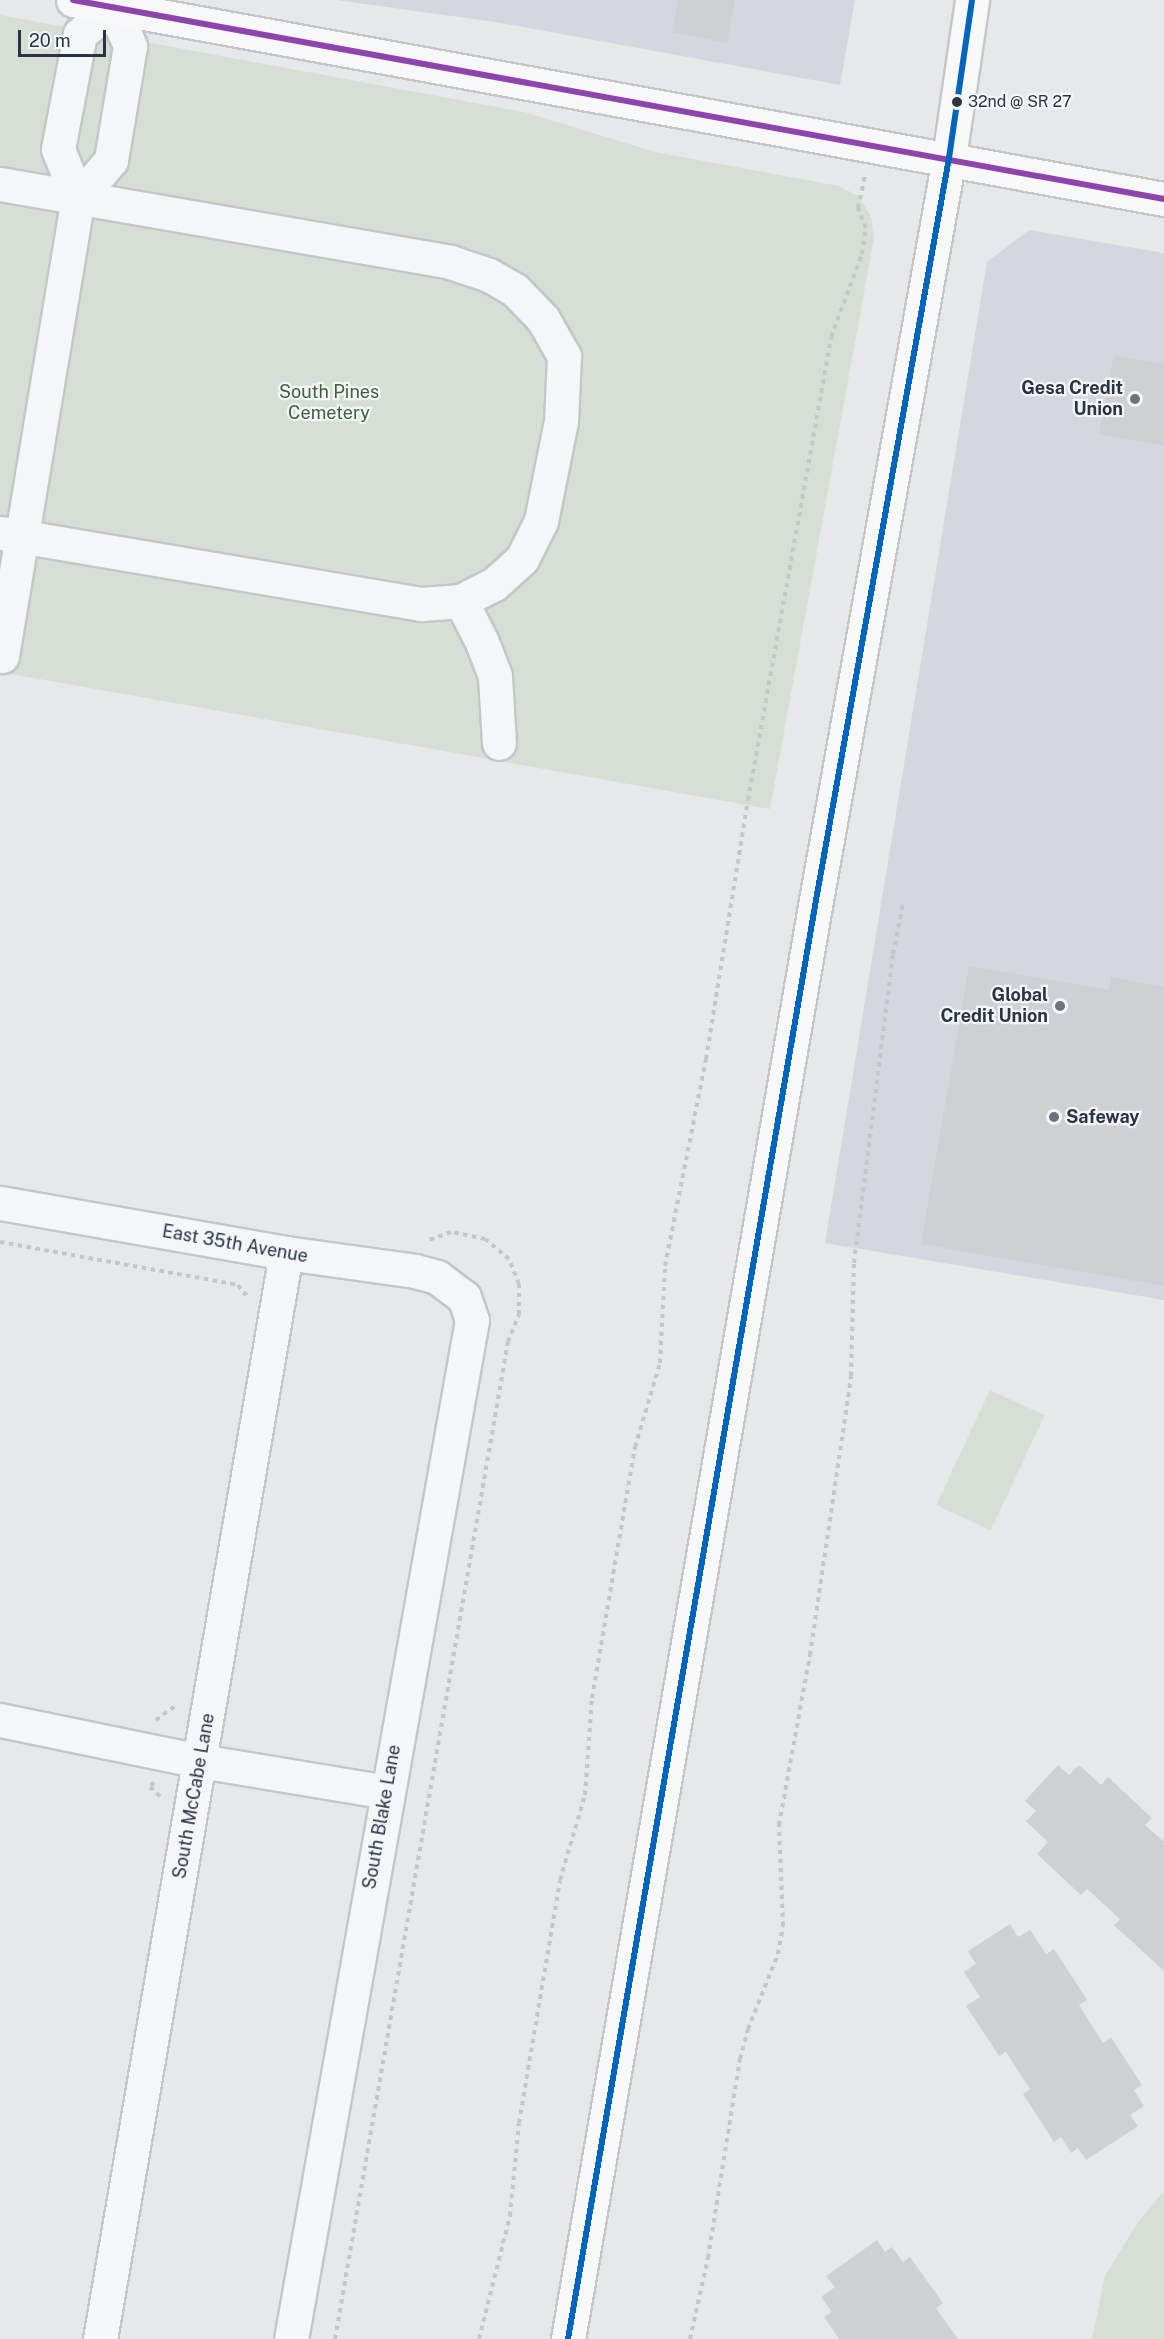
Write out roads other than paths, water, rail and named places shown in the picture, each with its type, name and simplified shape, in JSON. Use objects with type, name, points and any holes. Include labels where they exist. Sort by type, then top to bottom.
[{"type":"main road","points":[[73,0],[1164,199]]},
{"type":"main road","points":[[568,2339],[818,889],[949,158],[972,0]]},
{"type":"street","points":[[2,656],[11,535],[78,199],[111,160],[117,130],[130,46],[113,7],[80,34],[58,149],[78,199]]},
{"type":"street","points":[[0,184],[450,262],[489,274],[515,290],[543,319],[564,356],[561,421],[541,520],[522,559],[494,584],[461,601],[422,604],[11,535]]},
{"type":"street","points":[[461,601],[482,642],[495,676],[499,743]]},
{"type":"street","name":"East 35th Avenue","points":[[0,1203],[286,1253],[415,1271],[437,1277],[464,1297]]},
{"type":"street","name":"South McCabe Lane","points":[[100,2339],[286,1253]]},
{"type":"street","name":"South Blake Lane","points":[[291,2339],[472,1320],[464,1297]]},
{"type":"street","points":[[0,1720],[200,1761],[387,1792]]},
{"type":"place","name":"32nd @ SR 27","points":[[957,102]]},
{"type":"place","name":"Gesa Credit Union","points":[[1135,399]]},
{"type":"place","name":"Global Credit Union","points":[[1060,1006]]},
{"type":"place","name":"Safeway","points":[[1054,1117]]},
{"type":"park label","name":"South Pines Cemetery","points":[[329,403]]}]
